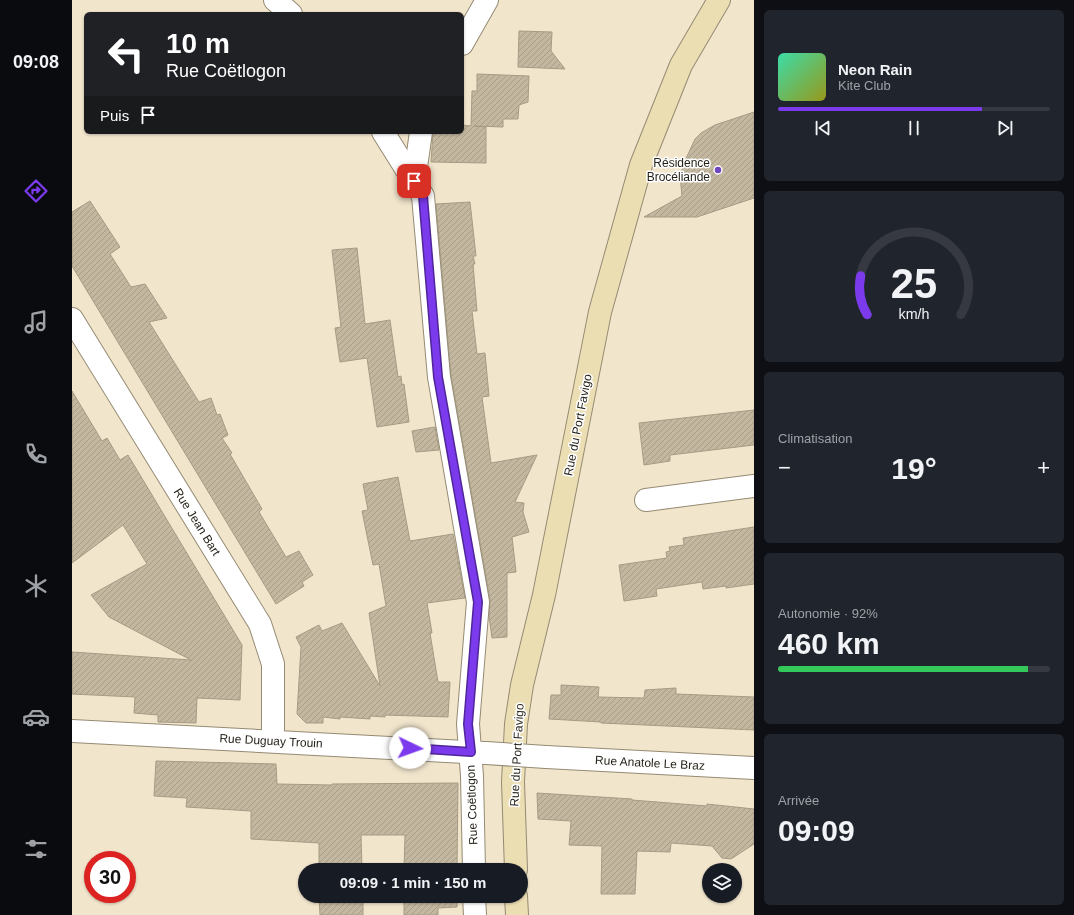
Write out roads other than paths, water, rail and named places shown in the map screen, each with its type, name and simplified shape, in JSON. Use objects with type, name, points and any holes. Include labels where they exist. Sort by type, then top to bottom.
[{"type":"street","points":[[275,0],[289,12]]},
{"type":"street","points":[[464,40],[487,0]]},
{"type":"street","name":"Rue du Port Favigo","points":[[516,863],[513,782],[516,724],[522,685],[546,588],[600,312],[641,165],[681,66],[719,0]]},
{"type":"street","name":"Rue Coëtlogon","points":[[384,134],[423,196],[438,377],[478,602],[468,724],[478,753],[472,776],[474,863]]},
{"type":"street","points":[[414,181],[421,134]]},
{"type":"street","name":"Rue Jean Bart","points":[[72,319],[260,624],[273,664],[273,741]]},
{"type":"street","points":[[646,500],[754,486]]},
{"type":"street","name":"Rue Duguay Trouin","points":[[72,731],[546,757]]},
{"type":"street","name":"Rue Anatole Le Braz","points":[[546,757],[754,768]]},
{"type":"street","points":[[474,903],[475,915]]},
{"type":"street","points":[[516,903],[517,915]]},
{"type":"place","name":"Résidence Brocéliande","points":[[718,170]]}]
